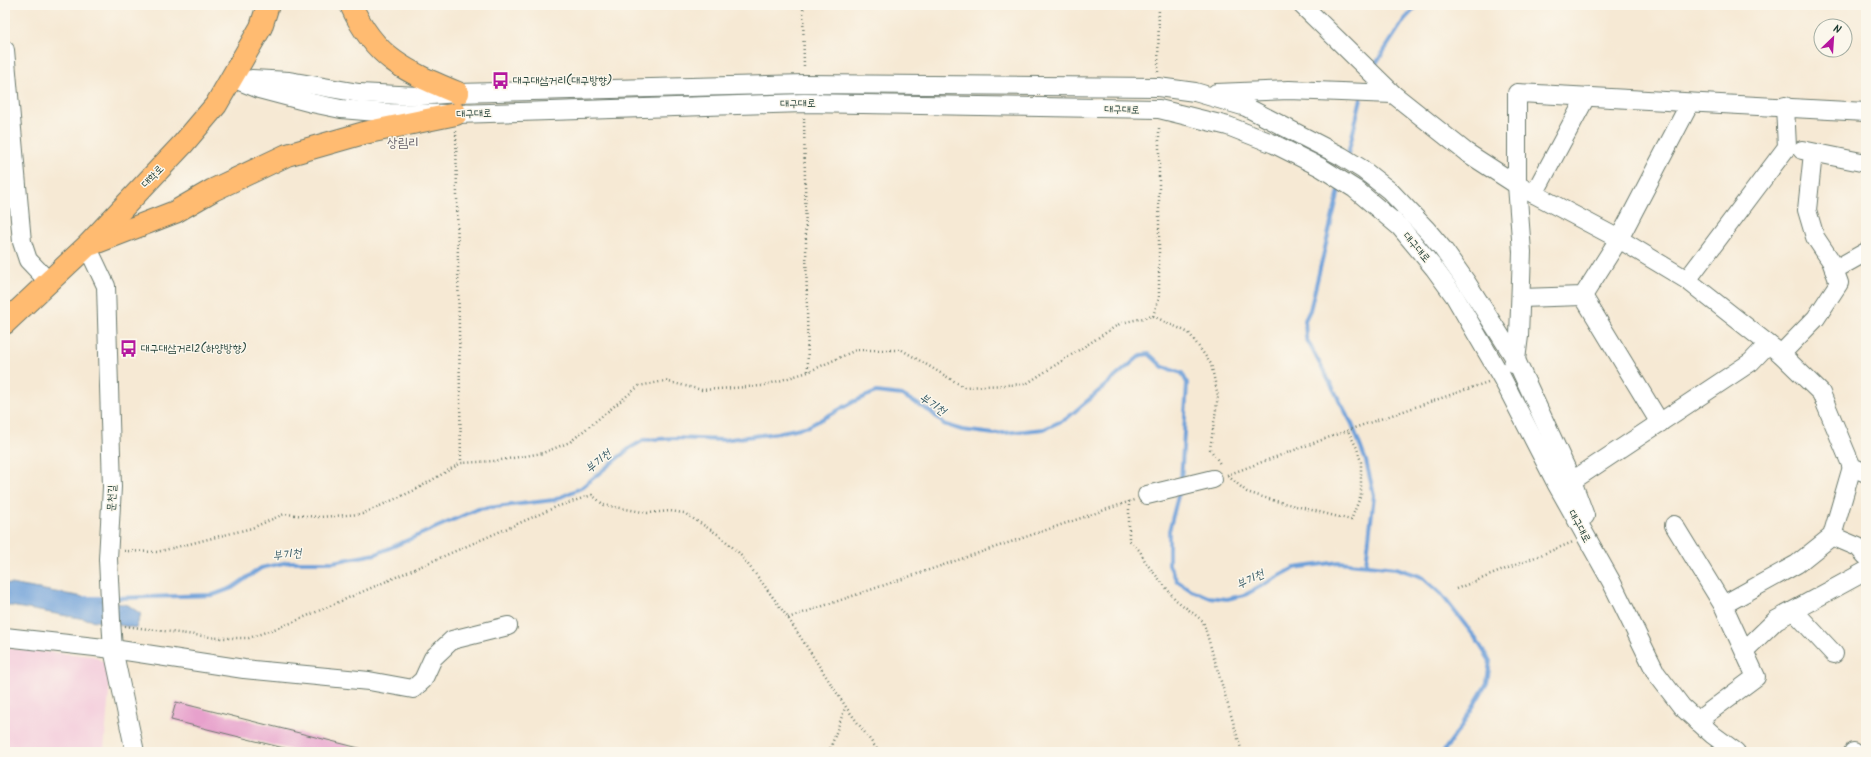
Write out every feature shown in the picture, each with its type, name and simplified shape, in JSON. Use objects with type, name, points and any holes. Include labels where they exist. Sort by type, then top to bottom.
[{"type":"main road","name":"대학로","points":[[5,323],[87,246],[183,144],[216,104],[232,78],[261,27],[268,5]]},
{"type":"main road","points":[[351,5],[358,22],[383,53],[406,70],[458,93]]},
{"type":"main road","points":[[87,246],[175,212],[213,190],[287,155],[364,133],[456,114]]},
{"type":"street","points":[[1302,5],[1393,94],[1466,152],[1516,185],[1619,239],[1687,280],[1775,349],[1822,393],[1861,469],[1832,536],[1797,564],[1723,605]]},
{"type":"street","points":[[5,50],[22,242],[28,260],[48,282]]},
{"type":"street","name":"대구대로","points":[[232,78],[289,81],[359,93],[418,96],[458,93],[804,84],[1158,87],[1195,92],[1246,107],[1342,156],[1362,169],[1390,191],[1439,244],[1468,283],[1516,360],[1572,481],[1611,581]]},
{"type":"street","name":"대구대로","points":[[232,78],[286,97],[341,109],[389,113],[456,114],[804,103],[1160,109],[1208,120],[1252,134],[1307,160],[1336,176],[1355,189],[1400,227],[1434,268],[1455,297],[1502,378],[1556,483],[1611,581],[1656,673],[1682,707],[1736,752]]},
{"type":"street","points":[[1195,92],[1253,93],[1289,90],[1393,94]]},
{"type":"street","points":[[1502,378],[1516,360],[1521,298],[1522,252],[1516,185],[1517,93],[1690,103],[1786,106],[1866,112]]},
{"type":"street","points":[[1534,194],[1586,97]]},
{"type":"street","points":[[1583,296],[1619,239],[1690,103]]},
{"type":"street","points":[[1687,280],[1787,147],[1786,106]]},
{"type":"street","points":[[1787,147],[1866,162]]},
{"type":"street","points":[[1572,481],[1751,362],[1775,349],[1816,318],[1839,283],[1831,261],[1815,237],[1807,210],[1813,153]]},
{"type":"street","name":"문천길","points":[[87,246],[106,286],[112,487],[108,554],[111,622],[113,649],[135,752]]},
{"type":"street","points":[[1834,270],[1866,252]]},
{"type":"street","points":[[1521,298],[1583,296]]},
{"type":"street","points":[[1583,296],[1660,423]]},
{"type":"street","points":[[1147,495],[1220,477]]},
{"type":"street","points":[[1674,525],[1723,605],[1756,676],[1697,720]]},
{"type":"street","points":[[1832,536],[1858,547],[1866,556]]},
{"type":"street","points":[[1744,650],[1776,620],[1866,571]]},
{"type":"street","points":[[1794,611],[1834,654]]},
{"type":"street","points":[[5,637],[113,649],[244,668],[369,681],[413,689],[423,680],[433,658],[452,640],[508,626]]},
{"type":"path","points":[[803,5],[804,84]]},
{"type":"path","points":[[1158,87],[1159,5]]},
{"type":"path","points":[[804,103],[808,372]]},
{"type":"path","points":[[1153,316],[1159,298],[1160,109]]},
{"type":"path","points":[[456,114],[461,463]]},
{"type":"path","points":[[108,554],[157,552],[252,528],[284,514],[319,517],[362,514],[414,490],[461,463],[495,461],[543,453],[570,442],[639,386],[665,381],[702,390],[762,386],[808,372],[856,350],[902,350],[964,387],[1026,384],[1121,323],[1153,316],[1189,333],[1211,364],[1218,396],[1210,449],[1220,477],[1247,492],[1272,500],[1351,520],[1361,495],[1361,462],[1357,448],[1348,431]]},
{"type":"path","points":[[1220,477],[1357,427],[1502,378]]},
{"type":"path","points":[[111,622],[218,638],[249,638],[291,623],[556,507],[592,495],[604,505],[648,512],[670,511],[684,514],[719,535],[738,552],[788,618],[846,707],[879,752]]},
{"type":"path","points":[[788,618],[1147,495]]},
{"type":"path","points":[[1129,501],[1129,540],[1140,551],[1146,563],[1176,600],[1203,621],[1241,750]]},
{"type":"path","points":[[1456,589],[1574,541]]},
{"type":"path","points":[[829,752],[846,707]]},
{"type":"shaded area","points":[[5,648],[93,656],[105,663],[110,681],[104,749],[106,752],[5,752]]},
{"type":"water","points":[[5,583],[128,605],[141,614],[136,628],[5,605]]},
{"type":"building","points":[[176,702],[371,752],[300,752],[171,720]]},
{"type":"waterway","points":[[1373,68],[1404,20],[1418,5]]},
{"type":"waterway","points":[[1348,154],[1361,98]]},
{"type":"waterway","points":[[1340,186],[1310,310],[1305,320],[1306,338],[1352,424],[1366,461],[1374,495],[1366,564]]},
{"type":"waterway","name":"부기천","points":[[115,598],[213,595],[232,588],[261,568],[288,562],[333,562],[376,554],[478,509],[554,500],[581,488],[630,448],[644,440],[675,438],[723,440],[777,433],[809,426],[855,401],[876,392],[902,395],[931,412],[944,424],[962,430],[994,434],[1044,429],[1066,419],[1141,355],[1149,354],[1163,367],[1182,373],[1187,383],[1181,481]]},
{"type":"waterway","name":"부기천","points":[[1179,492],[1169,531],[1169,565],[1177,581],[1189,589],[1208,597],[1227,599],[1245,595],[1294,568],[1339,562],[1396,568],[1422,577],[1441,594],[1474,636],[1490,661],[1487,683],[1461,727],[1443,752]]},
{"type":"waterway","name":"부기천","points":[[85,598],[106,598]]},
{"type":"place","name":"대구대삼거리(대구방향)","points":[[500,80]]},
{"type":"place","name":"대구대삼거리2(하양방향)","points":[[128,348]]},
{"type":"district","name":"상림리","points":[[403,142]]}]
